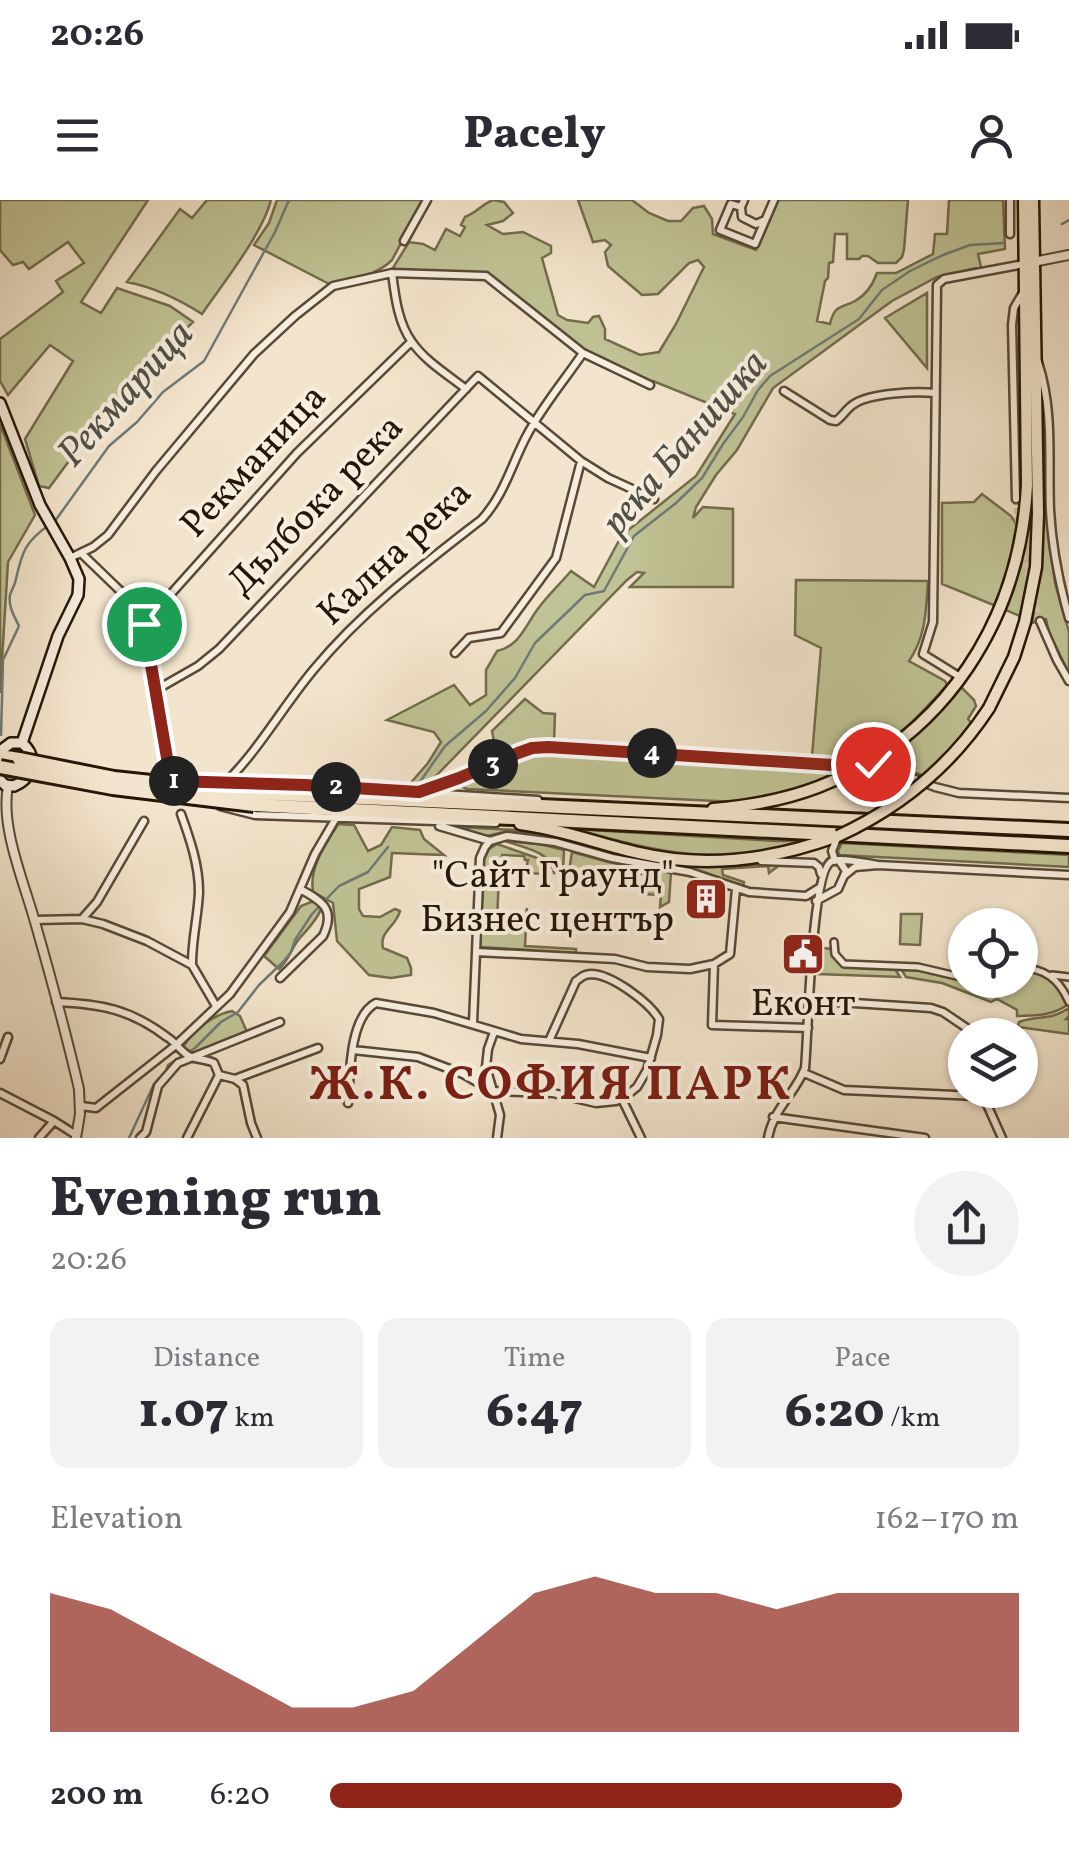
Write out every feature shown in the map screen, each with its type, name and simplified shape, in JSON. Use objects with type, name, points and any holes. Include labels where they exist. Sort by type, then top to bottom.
[{"type":"highway","points":[[1,750],[114,778],[254,799],[584,808],[1069,830]]},
{"type":"highway","points":[[0,767],[113,788],[427,817],[1069,846]]},
{"type":"highway","points":[[518,824],[634,824]]},
{"type":"main road","points":[[427,817],[518,824],[659,857],[750,860],[838,836],[891,808],[963,743],[989,708],[1014,657],[1036,567],[1036,353],[1024,200]]},
{"type":"main road","points":[[682,812],[765,803],[792,796],[866,764],[918,724],[960,677],[990,633],[1017,562],[1023,534],[1027,485],[1024,290],[1033,200]]},
{"type":"main road","points":[[0,403],[42,510],[79,580],[78,595],[58,636],[22,743]]},
{"type":"main road","points":[[1,750],[14,742],[22,743],[32,756],[32,768],[25,780],[14,786],[4,783]]},
{"type":"street","points":[[404,241],[427,200]]},
{"type":"street","points":[[766,219],[756,224],[746,220],[742,204],[733,204],[720,228],[755,244],[766,219],[774,200]]},
{"type":"street","points":[[1010,200],[1010,234]]},
{"type":"street","points":[[960,677],[923,654],[933,622],[936,290],[939,281],[1069,255]]},
{"type":"street","points":[[392,273],[397,306],[411,342],[435,364],[466,389],[478,376],[582,462],[654,500]]},
{"type":"street","points":[[70,558],[108,535],[254,354],[333,286],[392,273],[489,278],[583,353],[647,384]]},
{"type":"street","points":[[1016,499],[1012,317],[1024,290]]},
{"type":"street","name":"Рекманица","points":[[144,624],[296,453],[411,342]]},
{"type":"street","name":"Кална река","points":[[228,782],[341,640],[400,583],[482,519],[506,485],[527,436],[583,353]]},
{"type":"street","points":[[1036,353],[1049,402],[1052,529],[1069,618]]},
{"type":"street","name":"Дълбока река","points":[[156,690],[220,649],[466,389]]},
{"type":"street","points":[[784,390],[836,421],[862,400],[935,393]]},
{"type":"street","points":[[456,653],[469,638],[501,632],[556,558],[582,462]]},
{"type":"street","points":[[81,553],[138,608],[171,781]]},
{"type":"street","points":[[1040,621],[1069,682]]},
{"type":"street","points":[[419,792],[532,748],[548,747],[880,765],[959,793],[1069,798]]},
{"type":"street","points":[[32,756],[171,781],[527,798],[584,808]]},
{"type":"street","points":[[25,780],[35,778],[255,815],[427,817],[490,841]]},
{"type":"street","points":[[459,778],[456,787],[461,795]]},
{"type":"street","points":[[228,782],[218,794],[228,809]]},
{"type":"street","points":[[0,1093],[76,1136],[81,1106],[75,1070],[6,825],[4,783]]},
{"type":"street","points":[[181,814],[198,873],[192,964],[216,1006]]},
{"type":"street","points":[[81,1106],[96,1108],[177,1049],[230,994],[290,912],[336,818]]},
{"type":"street","points":[[82,919],[97,902],[144,821]]},
{"type":"street","points":[[472,1024],[480,858],[490,841],[507,836],[544,840],[612,858],[690,872],[766,895],[806,896],[816,901]]},
{"type":"street","points":[[838,836],[832,850],[845,867],[845,876]]},
{"type":"street","points":[[750,860],[814,863],[819,866],[823,889],[832,892]]},
{"type":"street","points":[[768,1138],[773,1117],[796,1090],[804,1073],[816,901],[826,865],[837,861],[878,866]]},
{"type":"street","points":[[816,901],[840,888],[854,867],[1069,875]]},
{"type":"street","points":[[806,896],[820,882]]},
{"type":"street","points":[[476,952],[615,959],[652,968],[690,970],[714,964],[732,952],[736,888]]},
{"type":"street","points":[[280,978],[323,936],[328,919],[317,898],[300,890]]},
{"type":"street","points":[[35,920],[82,919],[120,930],[192,964]]},
{"type":"street","points":[[834,942],[835,954],[844,964],[918,968],[948,974]]},
{"type":"street","points":[[714,964],[712,1025],[808,1028]]},
{"type":"street","points":[[1038,971],[1069,978],[1064,990]]},
{"type":"street","points":[[353,1050],[418,1058],[464,1074],[492,1091],[553,1093],[596,1103],[622,1099],[637,1087],[652,1058],[659,1019],[644,1000],[595,974],[584,975],[576,982],[549,1041]]},
{"type":"street","points":[[1049,974],[1069,1002]]},
{"type":"street","points":[[823,1001],[931,1008],[952,1018]]},
{"type":"street","points":[[56,1002],[112,1007],[148,1024],[171,1039],[177,1049],[178,1064]]},
{"type":"street","points":[[348,1102],[358,1026],[366,1010],[376,1003],[434,1013],[521,1039],[578,1044],[652,1058]]},
{"type":"street","points":[[140,1138],[146,1132],[158,1086],[178,1064],[280,1022]]},
{"type":"street","points":[[494,1032],[486,1067],[500,1116],[497,1138]]},
{"type":"street","points":[[0,1059],[8,1036]]},
{"type":"street","points":[[234,1079],[318,1048]]},
{"type":"street","points":[[177,1049],[214,1063],[218,1076],[187,1138]]},
{"type":"street","points":[[804,1073],[844,1090],[948,1093]]},
{"type":"street","points":[[218,1076],[244,1086],[257,1138]]},
{"type":"street","points":[[622,1099],[640,1138]]},
{"type":"street","points":[[989,1108],[1002,1138]]},
{"type":"street","points":[[773,1117],[925,1138]]},
{"type":"street","points":[[39,1138],[54,1121]]},
{"type":"green space","points":[[0,200],[148,200],[81,302],[101,313],[117,288],[170,306],[193,322],[111,404],[49,488],[39,486],[25,439],[73,361],[50,345],[8,395],[0,381],[0,339],[63,292],[56,281],[84,263],[68,242],[29,269],[23,262],[13,265],[0,250]]},
{"type":"green space","points":[[207,200],[271,200],[251,243],[202,314],[166,295],[127,282],[180,209],[192,218]]},
{"type":"green space","points":[[277,200],[424,200],[392,260],[372,273],[333,286],[254,245],[269,223]]},
{"type":"green space","points":[[493,200],[504,202],[513,213],[503,221],[487,225],[503,234],[523,232],[551,246],[551,253],[542,258],[558,315],[588,323],[599,316],[605,339],[640,355],[659,352],[704,267],[698,260],[689,263],[658,294],[642,295],[608,266],[605,252],[611,245],[605,240],[593,242],[578,200],[632,200],[668,221],[681,221],[693,208],[704,206],[712,219],[713,234],[756,250],[776,200],[908,200],[904,250],[896,263],[878,263],[868,256],[847,259],[847,234],[835,234],[833,262],[829,263],[817,321],[830,324],[836,310],[863,296],[877,273],[896,273],[933,254],[935,234],[947,234],[949,200],[1003,200],[1005,249],[978,254],[981,267],[937,277],[892,301],[773,388],[737,450],[696,507],[693,518],[703,507],[733,509],[733,587],[630,587],[644,573],[637,572],[431,781],[408,786],[441,742],[434,732],[387,720],[454,685],[470,705],[486,695],[486,670],[497,651],[516,640],[571,571],[594,587],[622,535],[696,476],[735,414],[653,381],[650,384],[584,352],[486,274],[391,271],[409,242],[435,250],[446,229],[460,236],[465,217]]},
{"type":"green space","points":[[927,293],[927,368],[885,318]]},
{"type":"green space","points":[[1042,384],[1046,509],[1055,583],[1069,632],[1069,673],[1046,619],[1032,623],[1042,555]]},
{"type":"green space","points":[[0,424],[35,515],[8,562],[0,693]]},
{"type":"green space","points":[[1032,476],[1031,564],[1022,617],[1006,610],[1026,542]]},
{"type":"green space","points":[[982,494],[1017,525],[996,606],[942,584],[942,503],[974,502]]},
{"type":"green space","points":[[796,580],[928,581],[922,633],[909,661],[947,685],[896,736],[860,757],[812,756],[821,648],[795,635]]},
{"type":"green space","points":[[962,688],[976,706],[968,719],[972,724],[924,776],[884,761],[884,756]]},
{"type":"green space","points":[[525,699],[543,713],[555,714],[554,743],[497,757],[492,731]]},
{"type":"green space","points":[[559,752],[842,771],[791,791],[737,802],[460,786],[463,781],[520,757]]},
{"type":"green space","points":[[444,809],[1069,837],[1069,839]]},
{"type":"green space","points":[[338,824],[354,825],[368,851],[381,845],[392,827],[420,830],[424,839],[444,855],[392,853],[390,877],[359,889],[363,916],[380,917],[395,909],[400,911],[383,937],[383,948],[407,958],[411,975],[369,975],[337,941],[333,903],[313,892],[316,865]]},
{"type":"green space","points":[[456,827],[536,831],[632,857],[680,865],[775,864],[777,867],[769,873],[768,866],[722,869],[723,875],[744,882],[743,886],[691,868],[627,857],[546,834],[508,831],[487,836]]},
{"type":"green space","points":[[574,829],[806,841],[745,854],[689,854]]},
{"type":"green space","points":[[505,841],[564,850],[563,872],[554,873],[548,860],[536,851]]},
{"type":"green space","points":[[842,843],[1069,855],[1069,867],[839,855]]},
{"type":"green space","points":[[497,844],[543,860],[548,867],[547,874],[525,873],[528,860],[524,856],[502,855],[502,867],[518,868],[518,872],[504,868],[503,878],[499,878],[497,920],[512,924],[512,930],[524,931],[527,908],[525,946],[576,949],[576,953],[480,947],[484,859]]},
{"type":"green space","points":[[572,852],[671,872],[669,902],[660,907],[661,895],[643,894],[644,874],[575,870],[572,875]]},
{"type":"green space","points":[[311,902],[321,909],[319,914],[279,969],[264,956],[301,906]]},
{"type":"green space","points":[[901,914],[922,914],[920,945],[900,944]]},
{"type":"green space","points":[[823,948],[831,949],[841,963],[867,969],[895,969],[900,977],[817,974],[817,956]]},
{"type":"green space","points":[[901,969],[929,971],[948,976],[948,985],[942,983],[906,977]]},
{"type":"green space","points":[[1038,973],[1050,979],[1067,1005],[1049,1013],[1017,1016],[1017,1010],[997,999],[991,1002],[981,998],[1038,998]]},
{"type":"green space","points":[[1069,1008],[1069,1034],[1038,1030],[1038,1018]]},
{"type":"green space","points":[[232,1011],[240,1016],[247,1032],[192,1054],[183,1047],[204,1024]]},
{"type":"waterway","name":"Рекмарица","points":[[55,521],[109,446],[163,392],[204,361],[289,200]]},
{"type":"waterway","name":"река Банишка","points":[[1062,224],[1069,220]]},
{"type":"waterway","name":"река Банишка","points":[[417,786],[445,746],[486,711],[515,678],[535,643],[585,595],[604,591],[634,536],[702,478],[770,376],[859,319],[882,290],[910,271],[970,245],[1004,243]]},
{"type":"waterway","name":"Рекмарица","points":[[1,735],[3,660],[19,626],[10,595],[26,548],[49,525]]},
{"type":"waterway","name":"река Банишка","points":[[129,1138],[154,1084],[168,1065],[238,1012],[291,952],[312,914],[339,886],[368,872],[388,847]]},
{"type":"tunnel","points":[[1016,499],[1018,523]]},
{"type":"tunnel","points":[[1021,545],[1040,621]]},
{"type":"place","name":"\"Сайт Граунд\" Бизнес център","points":[[706,899]]},
{"type":"place","name":"Еконт","points":[[803,954]]},
{"type":"district","name":"Ж.К. СОФИЯ ПАРК","points":[[551,1086]]},
{"type":"route","points":[[144,624],[171,781],[419,792],[532,748],[548,747],[848,766],[873,764]]}]
